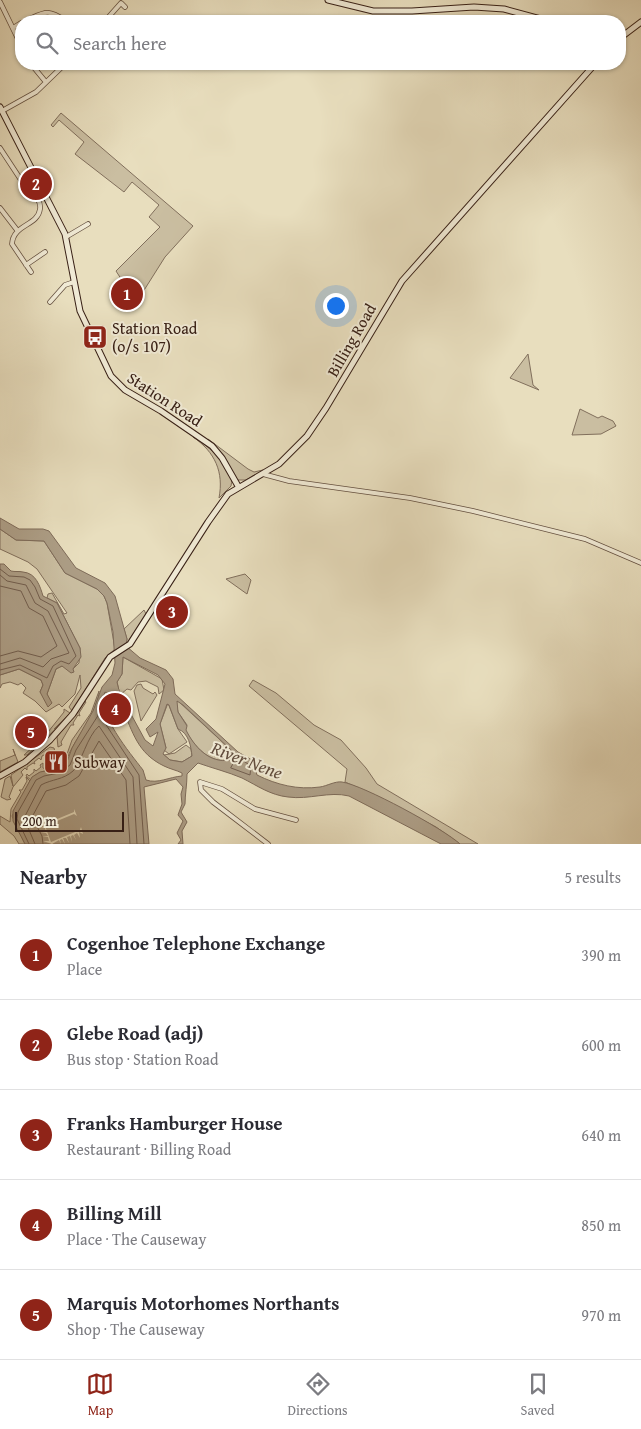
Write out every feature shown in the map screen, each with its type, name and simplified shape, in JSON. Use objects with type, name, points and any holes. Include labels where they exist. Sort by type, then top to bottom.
[{"type":"street","points":[[328,0],[379,12],[474,7],[504,9],[526,15]]},
{"type":"street","points":[[0,2],[15,32]]},
{"type":"street","points":[[110,15],[121,3],[125,7]]},
{"type":"street","points":[[38,15],[46,11],[57,15]]},
{"type":"street","points":[[626,33],[641,22]]},
{"type":"street","points":[[36,70],[45,81]]},
{"type":"street","points":[[1,109],[36,92],[45,81],[50,79],[58,70]]},
{"type":"street","name":"Billing Road","points":[[0,776],[17,768],[34,755],[65,723],[113,654],[128,647],[215,510],[228,494],[238,486],[263,474],[294,450],[317,423],[406,275],[590,70]]},
{"type":"street","name":"Station Road","points":[[1,109],[66,237],[80,311],[114,381],[212,446],[222,458],[238,486]]},
{"type":"street","points":[[0,148],[21,180],[38,200],[40,208],[36,218],[17,230],[12,244],[31,272]]},
{"type":"street","points":[[21,180],[33,174]]},
{"type":"street","points":[[0,208],[17,230]]},
{"type":"street","points":[[66,237],[88,224]]},
{"type":"street","points":[[26,265],[46,252]]},
{"type":"street","points":[[50,302],[65,285],[74,282]]},
{"type":"street","points":[[263,474],[289,481],[410,498],[473,511],[585,539],[641,562]]},
{"type":"street","points":[[268,844],[213,802],[201,790],[200,782],[222,789],[255,809],[296,820]]},
{"type":"shaded area","points":[[61,113],[193,226],[165,257],[141,295],[125,285],[116,271],[160,227],[149,217],[159,205],[132,182],[124,192],[75,154],[84,142],[59,120],[53,127],[51,125]]},
{"type":"shaded area","points":[[528,354],[533,385],[539,390],[510,378]]},
{"type":"shaded area","points":[[580,409],[598,418],[602,416],[613,421],[616,426],[601,434],[572,435]]},
{"type":"shaded area","points":[[193,437],[212,451],[229,472],[231,486],[219,498],[220,480],[216,463],[207,449]]},
{"type":"shaded area","points":[[208,439],[248,469],[254,472],[263,470],[246,480],[237,480],[218,449]]},
{"type":"shaded area","points":[[0,529],[16,540],[44,541],[65,573],[97,589],[104,596],[107,603],[115,649],[105,658],[72,711],[69,707],[81,688],[80,675],[75,694],[62,707],[59,704],[46,712],[23,693],[26,688],[21,683],[18,685],[10,682],[2,684],[0,688],[0,675],[19,669],[41,680],[43,685],[40,692],[51,703],[47,694],[56,669],[62,666],[73,669],[79,663],[80,648],[57,603],[47,598],[48,594],[52,593],[64,614],[67,613],[37,569],[28,562],[0,549]]},
{"type":"shaded area","points":[[245,574],[251,580],[247,594],[226,579]]},
{"type":"shaded area","points":[[144,610],[146,614],[126,645],[127,639],[124,629]]},
{"type":"shaded area","points":[[123,657],[162,679],[164,690],[159,694],[158,687],[146,681],[138,682],[131,690],[127,689],[120,695],[117,682],[122,674]]},
{"type":"shaded area","points":[[253,680],[276,693],[314,725],[341,740],[366,768],[377,784],[478,844],[460,844],[436,827],[375,795],[345,782],[347,769],[249,686]]},
{"type":"shaded area","points":[[141,684],[143,688],[153,694],[155,692],[157,695],[141,721],[134,691],[137,685]]},
{"type":"shaded area","points":[[99,691],[93,713],[66,762],[61,766],[48,770],[60,764],[62,760],[57,756],[67,754],[72,740],[91,713]]},
{"type":"shaded area","points":[[85,701],[79,713],[80,716],[78,715],[73,723],[74,725],[71,725],[61,742],[62,745],[58,747],[57,737]]},
{"type":"shaded area","points":[[178,701],[231,750],[230,760],[222,761],[215,759],[198,748],[185,730],[187,725],[178,712],[176,702]]},
{"type":"shaded area","points":[[168,703],[178,729],[187,742],[169,754],[164,750],[166,748],[160,724]]},
{"type":"shaded area","points":[[64,709],[70,713],[54,729],[70,714],[28,757],[40,743],[27,755],[24,755],[44,737],[64,712]]},
{"type":"shaded area","points":[[186,745],[191,749],[192,756],[182,762],[170,760],[164,755],[175,753]]},
{"type":"shaded area","points":[[50,747],[54,748],[55,752],[53,754],[52,751],[42,756],[41,760],[39,758],[34,762],[35,764],[33,763],[27,767],[27,770],[25,768],[21,772],[23,775],[13,787],[9,797],[11,799],[7,800],[1,797],[5,779],[10,776],[13,786],[11,775]]},
{"type":"shaded area","points":[[13,749],[18,762],[0,772],[0,761],[15,755]]},
{"type":"shaded area","points":[[43,763],[43,768],[48,770],[37,774],[31,780],[26,776],[34,772],[34,769],[36,771]]},
{"type":"shaded area","points":[[26,777],[30,781],[12,816],[25,844],[19,844],[14,836],[0,824],[0,816],[10,822],[11,809],[21,792],[19,790],[22,790],[27,781]]},
{"type":"water","points":[[0,518],[19,529],[43,529],[49,531],[76,568],[105,583],[115,596],[127,639],[126,646],[140,658],[166,670],[173,679],[175,694],[238,752],[259,764],[256,772],[257,775],[272,782],[296,787],[312,788],[339,782],[352,785],[403,808],[438,828],[460,844],[441,844],[349,796],[334,794],[296,798],[282,796],[237,776],[198,763],[187,774],[185,804],[181,812],[187,822],[182,831],[183,844],[178,844],[181,840],[177,833],[183,821],[178,815],[182,804],[181,794],[183,787],[176,779],[144,787],[149,844],[25,844],[13,821],[13,811],[32,777],[40,772],[57,769],[67,762],[72,748],[93,711],[102,687],[112,675],[115,663],[113,632],[107,603],[104,596],[97,589],[65,573],[44,541],[16,540],[0,529]],"holes":[[[123,657],[158,675],[165,684],[156,719],[146,729],[150,737],[158,732],[153,746],[145,740],[126,705],[122,708],[137,741],[148,755],[166,767],[182,773],[182,776],[159,781],[146,780],[143,770],[123,743],[105,711],[105,692],[112,697],[120,695],[117,682],[122,674]],[[177,701],[231,750],[230,760],[222,761],[215,759],[198,748],[189,736],[186,730],[187,726],[178,712]],[[167,704],[178,729],[187,737],[192,756],[182,762],[170,760],[163,754],[166,748],[160,724]]]},
{"type":"water","points":[[0,564],[4,564],[11,571],[27,573],[34,577],[39,584],[43,596],[57,603],[80,648],[81,657],[73,669],[74,672],[71,673],[62,666],[56,669],[47,694],[52,703],[48,707],[40,692],[43,685],[41,680],[19,669],[0,675]]},
{"type":"pier","points":[[74,809],[77,816],[74,814],[45,826],[51,842],[80,830],[81,827],[83,834],[79,832],[80,838],[77,833],[74,835],[76,840],[73,835],[71,836],[72,842],[70,836],[67,837],[69,843],[66,838],[63,838],[65,844],[62,839],[60,840],[61,844],[59,840],[52,844],[43,841],[49,841],[48,837],[42,836],[48,836],[46,833],[40,832],[46,832],[45,828],[38,827],[44,827],[41,818],[45,824],[74,812]]},
{"type":"waterway","name":"River Nene","points":[[115,689],[127,713]]},
{"type":"place","name":"Glebe Road (adj)","points":[[36,184]]},
{"type":"place","name":"Cogenhoe Telephone Exchange","points":[[127,294]]},
{"type":"place","name":"Station Road (o/s 107)","points":[[95,337]]},
{"type":"place","name":"Franks Hamburger House","points":[[172,612]]},
{"type":"place","name":"Billing Mill","points":[[115,709]]},
{"type":"place","name":"Marquis Motorhomes Northants","points":[[31,732]]},
{"type":"place","name":"Subway","points":[[56,762]]}]
